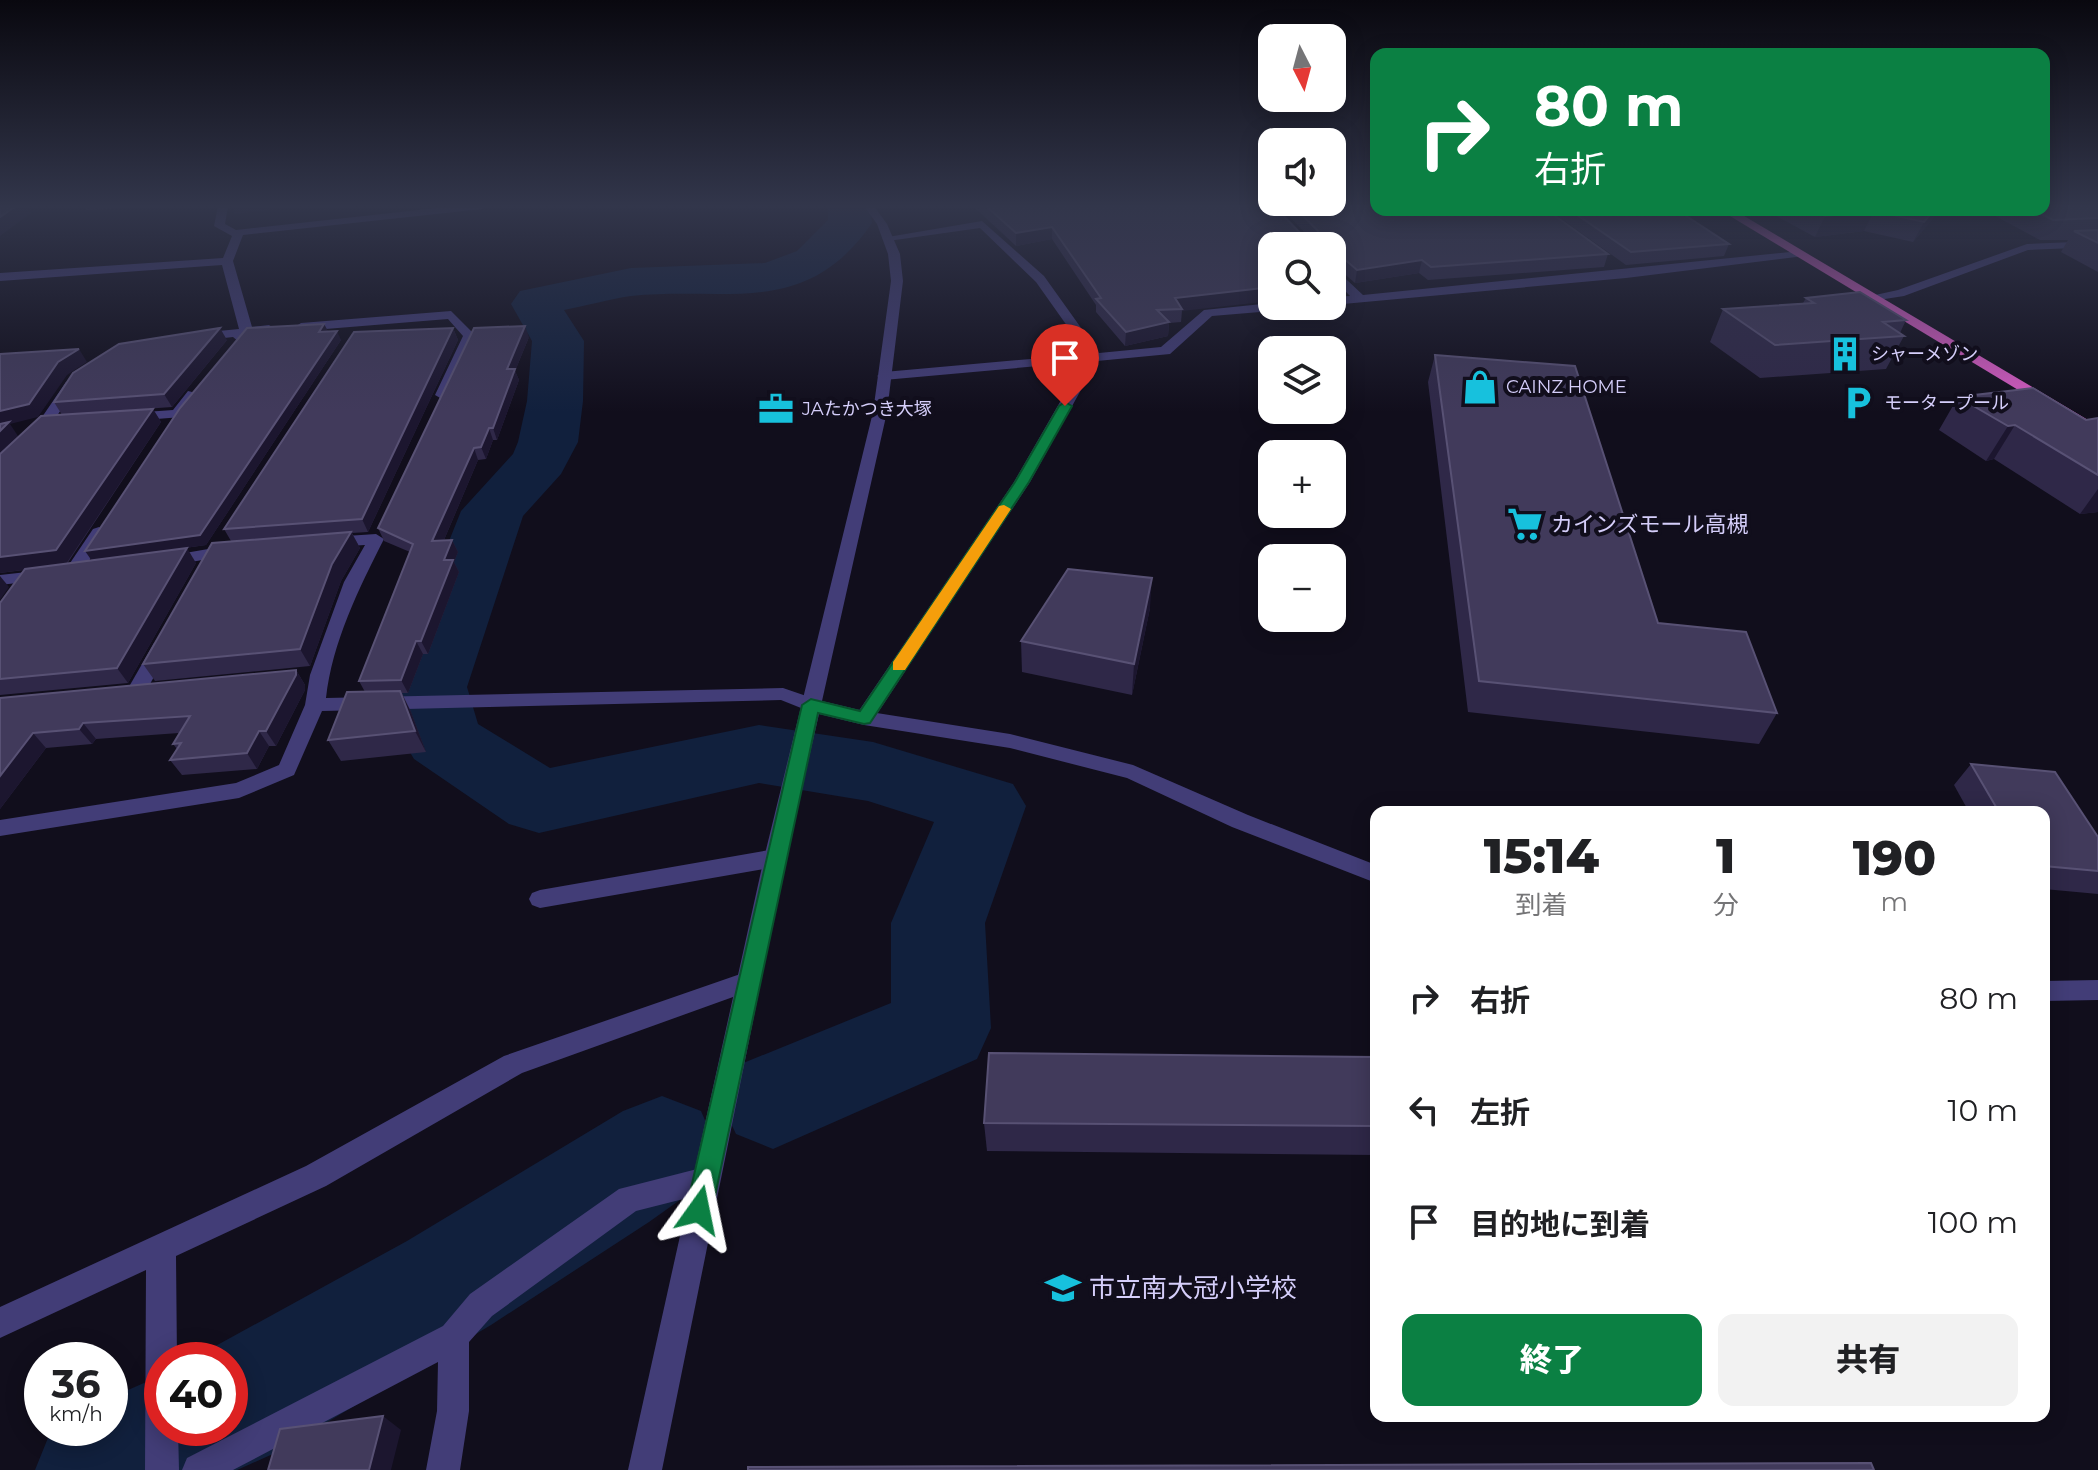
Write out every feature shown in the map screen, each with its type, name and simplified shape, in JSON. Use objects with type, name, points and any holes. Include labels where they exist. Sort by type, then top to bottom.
[{"type":"highway","points":[[1834,275],[2098,433]]},
{"type":"street","points":[[0,277],[34,275]]},
{"type":"street","points":[[231,275],[246,330]]},
{"type":"street","points":[[645,1470],[775,858],[880,412],[896,275]]},
{"type":"street","points":[[1035,275],[1094,355]]},
{"type":"street","points":[[1346,300],[1620,275]]},
{"type":"street","points":[[1872,297],[1900,293],[1951,275]]},
{"type":"street","points":[[1346,284],[1360,299]]},
{"type":"street","points":[[884,376],[1165,351],[1208,313],[1258,308]]},
{"type":"street","points":[[184,340],[246,330],[358,331],[451,315],[470,336],[436,408]]},
{"type":"street","points":[[227,354],[246,330]]},
{"type":"street","points":[[864,718],[1022,482],[1094,355]]},
{"type":"street","points":[[0,466],[53,423],[74,380],[86,372]]},
{"type":"street","points":[[119,418],[173,420],[207,378]]},
{"type":"street","points":[[15,430],[53,423]]},
{"type":"street","points":[[73,572],[107,519]]},
{"type":"street","points":[[0,828],[239,790],[287,770],[315,705],[312,676],[353,582],[379,532],[317,543]]},
{"type":"street","points":[[153,563],[219,545],[244,549]]},
{"type":"street","points":[[200,577],[219,545]]},
{"type":"street","points":[[0,580],[99,569]]},
{"type":"street","points":[[14,597],[28,577]]},
{"type":"street","points":[[167,689],[128,693],[172,628]]},
{"type":"street","points":[[315,705],[465,699],[783,694],[811,705],[864,718],[1010,741],[1133,772],[1240,821],[1370,872]]},
{"type":"street","points":[[540,899],[775,858]]},
{"type":"street","points":[[0,1323],[316,1176],[513,1064],[749,981]]},
{"type":"street","points":[[2050,991],[2098,990]]},
{"type":"street","points":[[199,1470],[454,1337],[481,1305],[629,1199],[705,1181]]},
{"type":"street","points":[[161,1249],[162,1470]]},
{"type":"street","points":[[443,1470],[453,1411],[454,1337]]},
{"type":"building","points":[[1085,275],[1258,275],[1258,289],[1175,298],[1182,309],[1157,310],[1169,322],[1126,332],[1096,299],[1101,298]]},
{"type":"building","points":[[1860,292],[1906,320],[1883,322],[1904,336],[1775,345],[1723,309],[1814,303],[1806,298]]},
{"type":"building","points":[[324,324],[319,332],[337,331],[200,535],[85,551],[180,408],[247,328]]},
{"type":"building","points":[[525,326],[507,369],[515,369],[493,428],[489,428],[481,447],[474,448],[432,541],[452,540],[444,560],[453,560],[421,641],[416,641],[401,680],[359,681],[413,544],[378,528],[474,328]]},
{"type":"building","points":[[220,328],[164,394],[54,402],[73,373],[119,344]]},
{"type":"building","points":[[453,328],[362,519],[224,529],[354,332]]},
{"type":"building","points":[[79,349],[58,362],[29,404],[0,411],[0,354]]},
{"type":"building","name":"カインズモール高槻","points":[[1435,355],[1575,366],[1658,623],[1746,632],[1777,713],[1479,681]]},
{"type":"building","points":[[2033,388],[2086,420],[2098,418],[2098,475],[2015,425],[2008,426],[1958,397]]},
{"type":"building","points":[[153,409],[56,550],[0,557],[0,454],[41,416]]},
{"type":"building","points":[[351,532],[332,564],[300,649],[143,664],[212,543]]},
{"type":"building","points":[[187,548],[117,668],[0,679],[0,603],[25,569]]},
{"type":"building","points":[[1068,569],[1152,578],[1134,664],[1021,641]]},
{"type":"building","points":[[296,670],[266,731],[259,731],[247,753],[170,760],[181,743],[173,744],[190,716],[83,723],[79,729],[33,733],[0,776],[0,698]]},
{"type":"building","points":[[400,691],[415,731],[328,740],[347,692]]},
{"type":"building","points":[[1971,764],[2055,772],[2098,837],[2098,871],[2050,867],[2050,806],[1996,806]]},
{"type":"building","points":[[989,1053],[1370,1057],[1370,1126],[984,1123]]},
{"type":"building","points":[[383,1416],[369,1470],[268,1470],[280,1429]]},
{"type":"building","points":[[1871,1463],[1874,1470],[748,1470],[748,1467]]},
{"type":"waterway","points":[[773,1100],[941,1028],[938,923],[983,806],[873,772],[759,754],[539,802],[442,739],[429,687],[493,511],[540,461],[548,442],[555,401],[558,341],[537,301],[631,282],[743,281],[779,275]]},
{"type":"waterway","points":[[248,1398],[503,1250],[662,1148]]},
{"type":"waterway","points":[[101,1470],[152,1446]]},
{"type":"slow traffic","points":[[899,666],[1004,509]]},
{"type":"place","name":"シャーメゾン","points":[[1845,354]]},
{"type":"place","name":"CAINZ HOME","points":[[1480,387]]},
{"type":"place","name":"モータープール","points":[[1858,403]]},
{"type":"place","name":"JAたかつき大塚","points":[[776,409]]},
{"type":"place","name":"カインズモール高槻","points":[[1525,524]]},
{"type":"place","name":"市立南大冠小学校","points":[[1063,1288]]},
{"type":"route","points":[[699,1210],[811,705],[864,718],[1022,482],[1065,406]]}]
